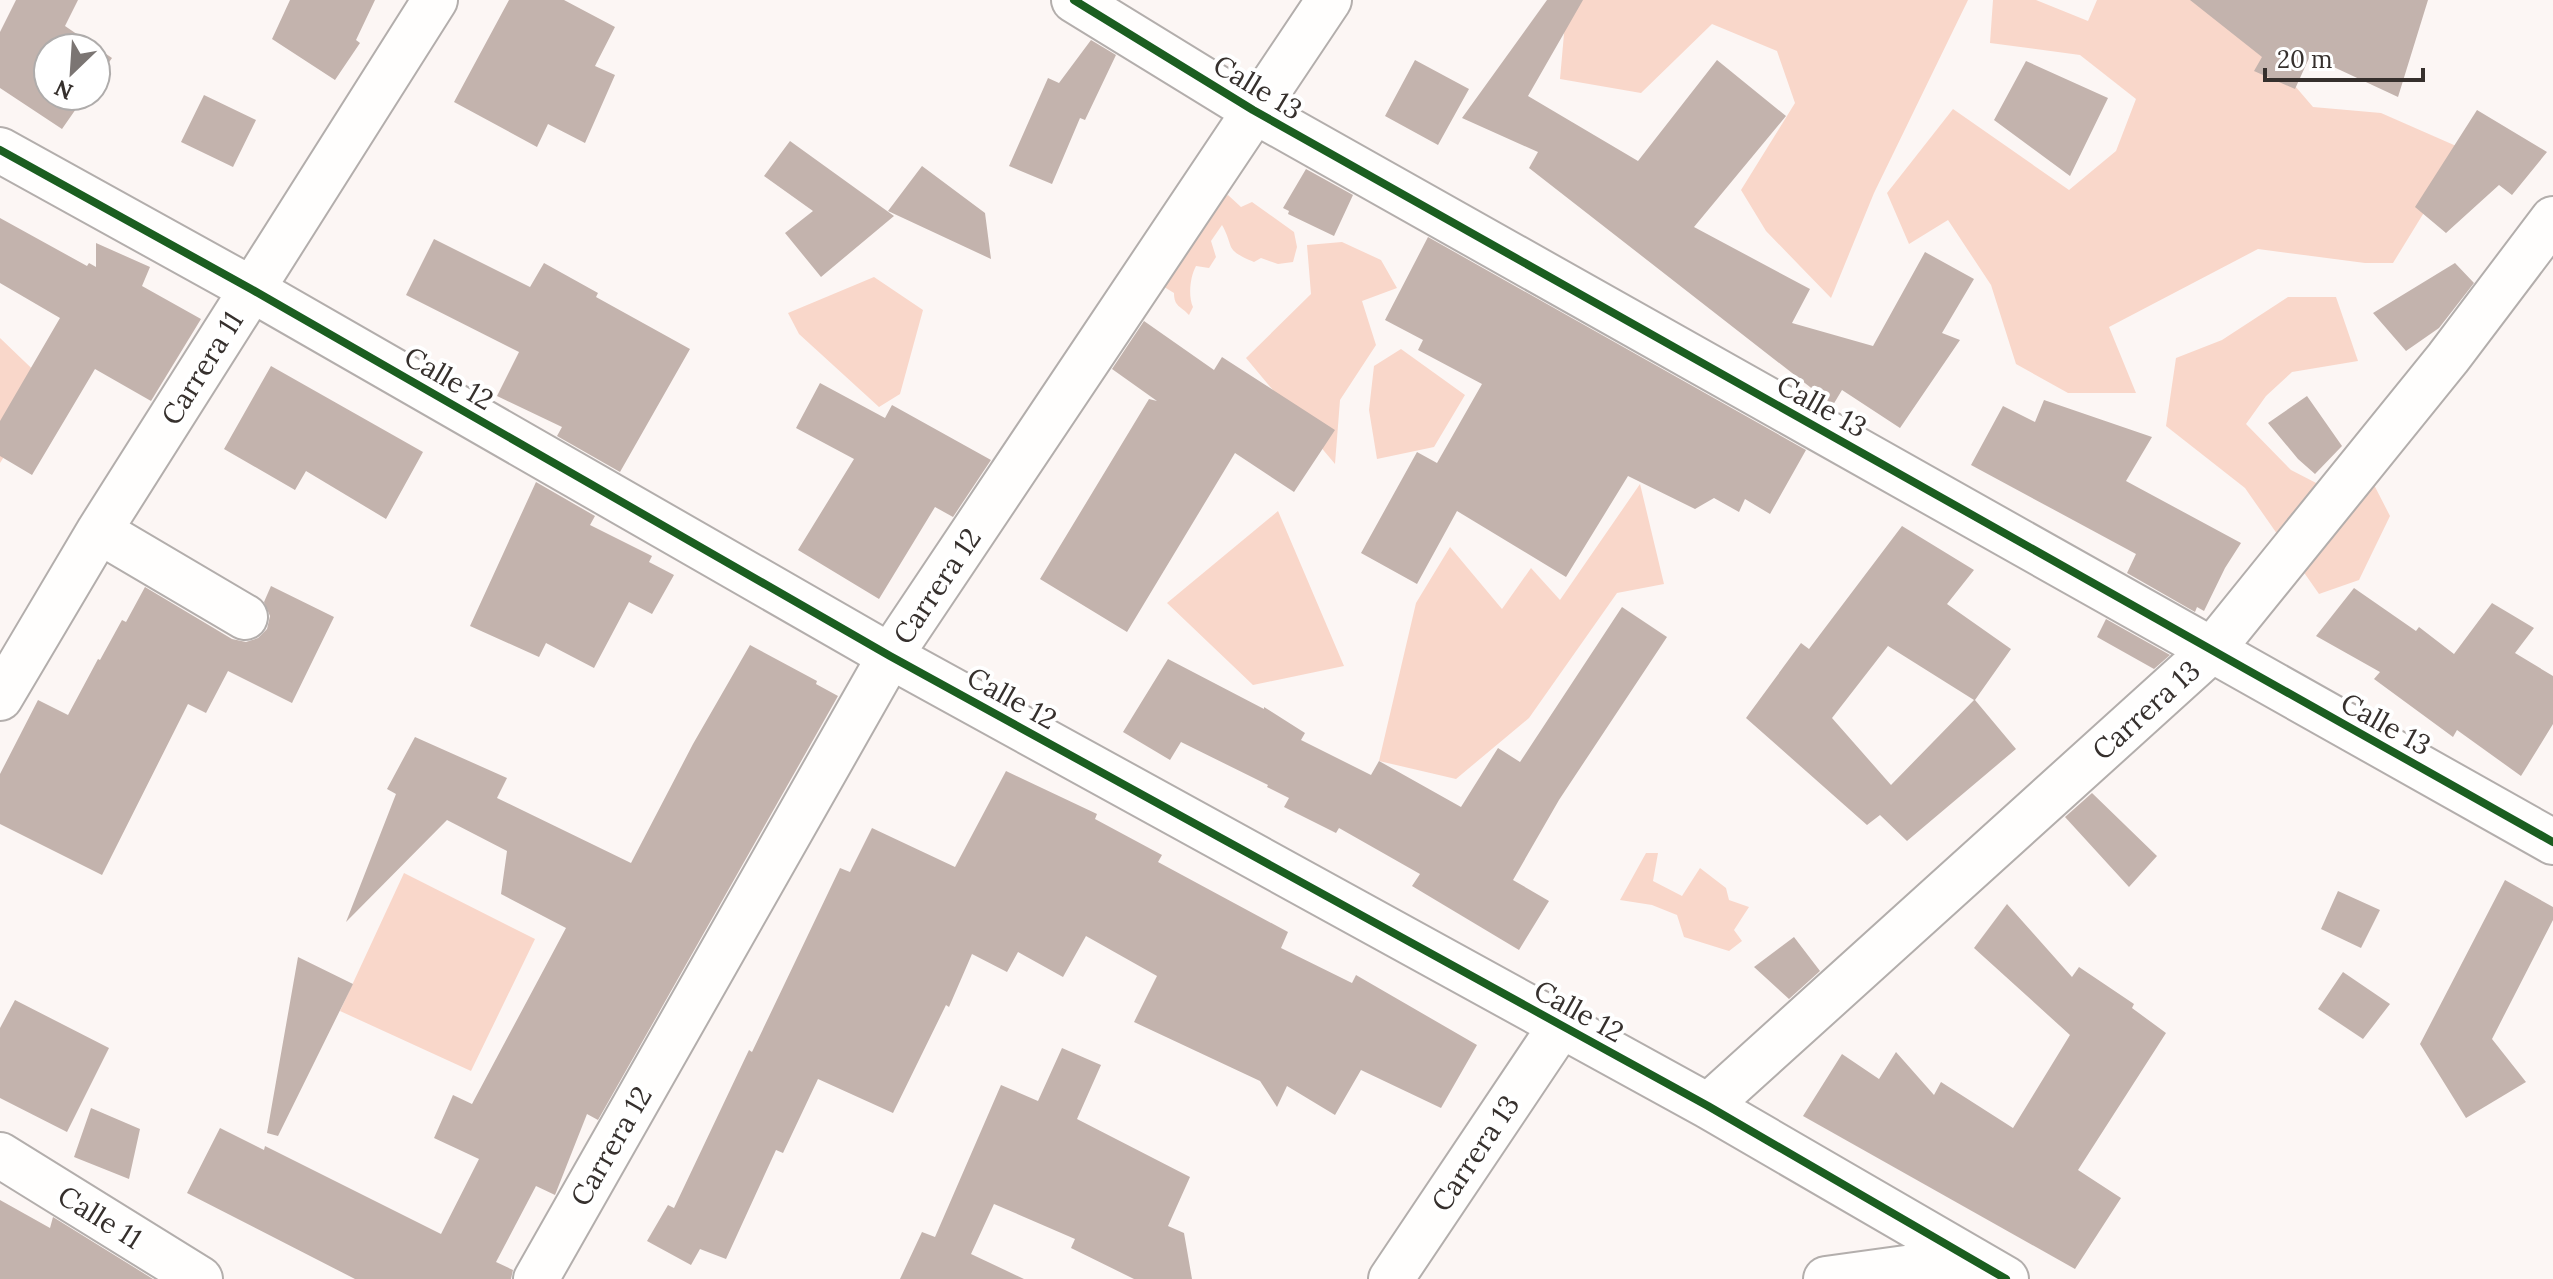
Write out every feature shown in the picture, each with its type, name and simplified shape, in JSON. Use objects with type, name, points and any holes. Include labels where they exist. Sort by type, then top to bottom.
[{"type":"street","name":"Carrera 11","points":[[0,698],[99,531],[435,0]]},
{"type":"street","name":"Calle 13","points":[[1074,0],[1253,110],[2553,842]]},
{"type":"street","name":"Carrera 12","points":[[536,1279],[890,656],[1329,0]]},
{"type":"street","name":"Calle 12","points":[[0,150],[251,289],[890,656],[1708,1106],[1988,1269]]},
{"type":"street","name":"Carrera 13","points":[[1708,1106],[2211,651],[2448,358],[2553,219]]},
{"type":"street","points":[[99,531],[245,617]]},
{"type":"street","name":"Carrera 13","points":[[1391,1279],[1560,1027]]},
{"type":"street","name":"Calle 11","points":[[0,1155],[200,1279]]},
{"type":"street","points":[[1826,1279],[1988,1269]]},
{"type":"shaded area","points":[[1567,0],[1968,0],[1874,193],[1831,298],[1766,231],[1741,190],[1795,103],[1777,51],[1712,24],[1641,93],[1560,79]]},
{"type":"shaded area","points":[[1993,0],[2036,0],[2088,21],[2097,0],[2221,0],[2313,107],[2381,113],[2463,149],[2393,263],[2365,263],[2258,249],[2109,327],[2136,393],[2068,393],[2016,364],[1991,285],[1948,220],[1909,244],[1887,193],[1953,109],[2069,190],[2116,151],[2136,99],[2080,55],[1990,43]]},
{"type":"shaded area","points":[[1228,195],[1241,207],[1252,202],[1294,232],[1297,247],[1293,262],[1278,264],[1261,258],[1254,262],[1244,258],[1231,247],[1222,225],[1211,241],[1216,257],[1209,268],[1196,266],[1194,270],[1190,292],[1193,307],[1189,315],[1177,304],[1174,293],[1161,285],[1193,235],[1201,233],[1210,211]]},
{"type":"shaded area","points":[[1342,242],[1381,260],[1397,288],[1362,301],[1376,345],[1340,400],[1335,464],[1246,358],[1311,294],[1307,245]]},
{"type":"shaded area","points":[[874,277],[923,310],[900,394],[879,407],[799,334],[788,313]]},
{"type":"shaded area","points":[[2288,297],[2336,297],[2358,361],[2292,372],[2266,396],[2246,424],[2291,470],[2322,486],[2370,477],[2390,516],[2359,580],[2319,594],[2245,488],[2166,426],[2176,358],[2222,340]]},
{"type":"shaded area","points":[[0,338],[49,385],[0,463]]},
{"type":"shaded area","points":[[1401,349],[1465,395],[1434,447],[1377,459],[1369,410],[1374,366]]},
{"type":"shaded area","points":[[1640,484],[1664,584],[1617,593],[1529,718],[1456,779],[1379,761],[1416,603],[1450,547],[1502,609],[1531,568],[1560,600]]},
{"type":"shaded area","points":[[1278,511],[1344,666],[1253,685],[1167,603]]},
{"type":"shaded area","points":[[1646,853],[1658,853],[1653,881],[1682,896],[1700,868],[1726,888],[1729,900],[1749,907],[1734,930],[1742,941],[1729,951],[1684,937],[1677,915],[1652,905],[1620,900]]},
{"type":"shaded area","points":[[404,873],[535,939],[471,1071],[340,1011]]},
{"type":"building","points":[[16,0],[78,0],[65,26],[74,32],[32,32],[32,109],[0,88],[0,32]]},
{"type":"building","points":[[290,0],[375,0],[356,40],[360,43],[335,80],[272,39]]},
{"type":"building","points":[[509,0],[564,0],[615,27],[595,66],[615,75],[585,143],[548,124],[537,147],[454,102]]},
{"type":"building","points":[[1547,0],[1583,0],[1528,96],[1638,161],[1717,60],[1786,116],[1694,227],[1810,289],[1792,323],[1873,346],[1925,252],[1974,279],[1942,333],[1960,340],[1900,428],[1842,390],[1833,405],[1529,168],[1538,152],[1462,118]]},
{"type":"building","points":[[2190,0],[2428,0],[2398,97],[2310,56],[2295,89],[2254,71],[2262,57]]},
{"type":"building","points":[[1091,40],[1116,55],[1085,120],[1080,118],[1052,184],[1009,166],[1048,78],[1059,83]]},
{"type":"building","points":[[1415,60],[1469,89],[1438,145],[1385,116]]},
{"type":"building","points":[[2026,61],[2108,98],[2070,176],[1994,120]]},
{"type":"building","points":[[204,95],[256,120],[233,167],[181,142]]},
{"type":"building","points":[[2477,110],[2547,152],[2512,195],[2499,185],[2446,233],[2415,207]]},
{"type":"building","points":[[36,112],[74,112],[62,129]]},
{"type":"building","points":[[790,141],[894,216],[821,277],[785,233],[813,211],[764,176]]},
{"type":"building","points":[[922,166],[985,213],[991,259],[888,211]]},
{"type":"building","points":[[1306,169],[1353,195],[1334,236],[1288,214],[1289,211],[1283,208]]},
{"type":"building","points":[[0,218],[87,266],[89,263],[96,267],[96,243],[150,267],[142,286],[201,319],[151,401],[95,369],[32,475],[0,456],[0,421],[60,318],[0,283]]},
{"type":"building","points":[[1428,237],[1806,450],[1770,514],[1745,499],[1739,512],[1714,498],[1695,509],[1628,476],[1566,577],[1457,511],[1417,584],[1361,553],[1417,452],[1437,463],[1482,384],[1418,350],[1423,340],[1385,320]]},
{"type":"building","points":[[434,239],[530,287],[544,263],[598,293],[596,297],[690,349],[620,472],[557,436],[562,427],[497,396],[519,352],[406,295]]},
{"type":"building","points":[[2455,263],[2474,283],[2439,328],[2406,351],[2373,313]]},
{"type":"building","points":[[1144,321],[1214,370],[1222,357],[1335,430],[1294,492],[1235,453],[1127,632],[1040,579],[1149,399],[1157,401],[1112,369]]},
{"type":"building","points":[[271,366],[423,452],[386,519],[306,471],[295,490],[224,449]]},
{"type":"building","points":[[820,383],[885,418],[892,405],[991,460],[953,517],[935,507],[879,599],[798,550],[854,459],[796,428]]},
{"type":"building","points":[[2307,396],[2342,446],[2315,474],[2268,423]]},
{"type":"building","points":[[2044,400],[2152,437],[2126,481],[2241,543],[2204,611],[2197,607],[2195,612],[2127,573],[2136,554],[1971,465],[2003,406],[2035,422]]},
{"type":"building","points":[[536,482],[595,516],[590,525],[652,556],[649,562],[674,575],[652,614],[629,602],[594,668],[546,643],[539,657],[470,626]]},
{"type":"building","points":[[1902,526],[1974,570],[1947,604],[2011,649],[1975,700],[2016,749],[1907,841],[1880,815],[1867,825],[1746,718],[1801,643],[1809,649]],"holes":[[[1888,646],[1974,700],[1891,785],[1832,718]]]},
{"type":"building","points":[[271,586],[334,617],[292,703],[228,671],[206,713],[188,704],[102,875],[0,824],[0,774],[38,700],[68,715],[98,659],[122,620],[126,622],[145,587],[232,639],[246,642],[258,638],[267,629],[270,616],[264,602]]},
{"type":"building","points":[[2354,588],[2416,631],[2419,627],[2454,654],[2492,603],[2534,628],[2515,653],[2553,676],[2553,724],[2521,776],[2457,730],[2453,737],[2374,679],[2380,672],[2316,636]]},
{"type":"building","points":[[1622,607],[1667,637],[1559,800],[1513,880],[1549,901],[1519,950],[1412,886],[1420,874],[1339,828],[1336,833],[1284,807],[1289,798],[1268,785],[1181,742],[1170,760],[1123,732],[1168,659],[1264,707],[1305,733],[1301,740],[1371,775],[1379,761],[1461,807],[1498,748],[1520,762]]},
{"type":"building","points":[[2106,619],[2170,655],[2154,669],[2097,637]]},
{"type":"building","points":[[750,645],[817,681],[816,684],[838,696],[598,1120],[587,1114],[555,1195],[536,1186],[496,1262],[513,1270],[511,1279],[355,1279],[187,1193],[220,1128],[264,1150],[265,1146],[441,1234],[479,1159],[434,1138],[453,1095],[472,1104],[566,928],[501,894],[507,851],[447,820],[346,922],[396,794],[387,789],[415,737],[507,778],[497,798],[631,863],[693,744]]},
{"type":"building","points":[[1006,771],[1097,814],[1095,819],[1162,855],[1158,862],[1288,932],[1281,948],[1352,983],[1356,975],[1477,1045],[1441,1108],[1361,1070],[1335,1115],[1287,1086],[1277,1107],[1260,1081],[1134,1022],[1157,976],[1086,936],[1063,977],[1018,952],[1007,972],[972,954],[949,1007],[946,1005],[893,1113],[818,1079],[783,1153],[776,1150],[726,1259],[700,1249],[691,1265],[647,1241],[668,1205],[674,1208],[840,868],[850,872],[872,828],[955,867]]},
{"type":"building","points":[[2092,793],[2157,856],[2129,887],[2065,817]]},
{"type":"building","points":[[2505,880],[2553,907],[2553,920],[2492,1039],[2526,1082],[2466,1118],[2420,1044]]},
{"type":"building","points":[[2338,891],[2380,910],[2361,948],[2321,929]]},
{"type":"building","points":[[2007,904],[2072,977],[2079,967],[2134,1004],[2132,1008],[2166,1033],[2078,1170],[2121,1198],[2075,1269],[1803,1116],[1842,1054],[1879,1079],[1896,1052],[1934,1095],[1941,1082],[2013,1128],[2070,1035],[1974,948]]},
{"type":"building","points":[[1794,937],[1820,971],[1789,999],[1754,967]]},
{"type":"building","points":[[298,957],[353,984],[278,1136],[267,1133]]},
{"type":"building","points":[[2343,972],[2390,1004],[2363,1039],[2318,1009]]},
{"type":"building","points":[[15,1000],[109,1048],[67,1132],[0,1098],[0,1028]]},
{"type":"building","points":[[1062,1048],[1101,1065],[1077,1119],[1190,1177],[1168,1226],[1184,1233],[1192,1279],[1134,1279],[1071,1248],[1075,1239],[994,1204],[971,1254],[1024,1279],[900,1279],[922,1232],[935,1237],[1001,1085],[1038,1101]]},
{"type":"building","points":[[91,1108],[140,1129],[129,1179],[74,1157]]},
{"type":"building","points":[[0,1200],[50,1228],[53,1217],[153,1279],[0,1279]]},
{"type":"cycle path","points":[[1074,0],[1253,110],[2553,842]]},
{"type":"cycle path","points":[[0,150],[251,289],[890,656],[1708,1106],[2006,1279]]}]
